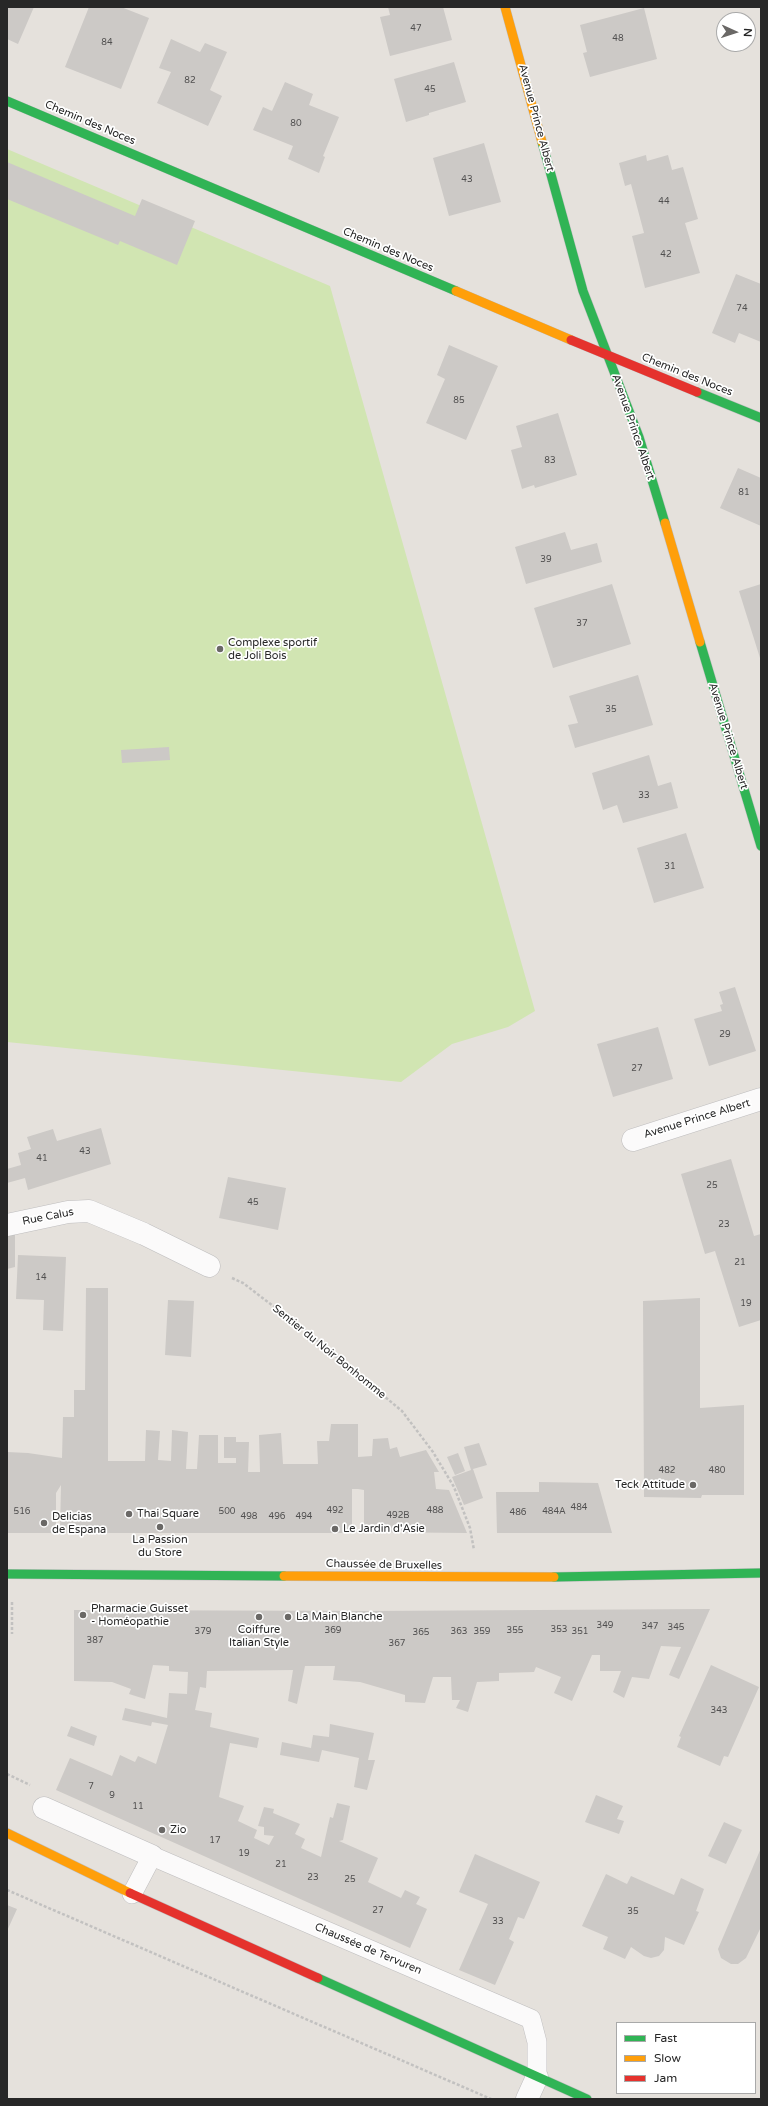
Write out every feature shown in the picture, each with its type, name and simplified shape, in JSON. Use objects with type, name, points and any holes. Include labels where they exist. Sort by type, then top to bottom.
[{"type":"street","name":"Avenue Prince Albert","points":[[505,7],[583,290],[639,437],[761,846]]},
{"type":"street","name":"Chemin des Noces","points":[[7,101],[608,356],[761,418]]},
{"type":"street","name":"Avenue Prince Albert","points":[[633,1140],[761,1099]]},
{"type":"street","name":"Rue Calus","points":[[7,1226],[68,1212],[89,1211],[144,1234],[208,1266]]},
{"type":"street","name":"Chaussée de Bruxelles","points":[[7,1574],[479,1578],[761,1573]]},
{"type":"street","name":"Chaussée de Tervuren","points":[[44,1808],[152,1856]]},
{"type":"street","points":[[7,1833],[132,1894],[587,2099]]},
{"type":"street","points":[[527,2099],[537,2077]]},
{"type":"lane","points":[[132,1894],[152,1856]]},
{"type":"lane","name":"Chaussée de Tervuren","points":[[152,1856],[531,2019],[537,2042],[537,2077]]},
{"type":"path","name":"Sentier du Noir Bonhomme","points":[[208,1266],[243,1284],[292,1320],[353,1368],[402,1411],[433,1452],[454,1487],[470,1528],[479,1578]]},
{"type":"path","points":[[7,1890],[491,2099]]},
{"type":"green space","name":"Complexe sportif de Joli Bois","points":[[7,149],[330,286],[535,1011],[508,1027],[452,1044],[401,1082],[7,1042]]},
{"type":"building","points":[[7,7],[34,7],[18,44],[7,39]]},
{"type":"building","points":[[89,7],[121,7],[149,18],[121,89],[65,67]]},
{"type":"building","points":[[388,7],[443,7],[452,40],[390,56],[380,17],[390,15]]},
{"type":"building","points":[[644,8],[657,59],[590,77],[583,53],[587,52],[580,25]]},
{"type":"building","points":[[171,39],[200,52],[205,43],[227,52],[210,90],[222,96],[208,126],[157,103],[171,72],[159,68]]},
{"type":"building","points":[[454,62],[466,102],[429,113],[429,115],[406,122],[394,79]]},
{"type":"building","points":[[285,82],[313,94],[309,105],[339,117],[323,156],[325,157],[319,173],[288,159],[293,146],[253,130],[263,107],[272,111]]},
{"type":"building","points":[[484,143],[501,202],[449,216],[433,158]]},
{"type":"building","points":[[646,155],[647,161],[668,155],[672,170],[683,167],[698,219],[685,223],[700,273],[645,288],[632,236],[644,233],[631,184],[625,186],[619,163]]},
{"type":"building","points":[[7,162],[135,216],[142,199],[195,221],[177,265],[120,241],[118,245],[7,199]]},
{"type":"building","points":[[736,274],[761,284],[761,342],[739,333],[735,343],[712,333]]},
{"type":"building","points":[[449,345],[498,366],[466,440],[426,423],[445,379],[437,375]]},
{"type":"building","points":[[558,413],[577,475],[535,488],[534,485],[522,489],[511,450],[522,447],[516,426]]},
{"type":"building","points":[[738,468],[761,478],[761,526],[720,508]]},
{"type":"building","points":[[565,532],[571,550],[597,543],[602,562],[526,584],[515,547]]},
{"type":"building","points":[[612,584],[631,644],[553,668],[534,608]]},
{"type":"building","points":[[761,584],[761,658],[760,658],[739,591]]},
{"type":"building","points":[[638,675],[653,725],[575,748],[568,725],[578,723],[569,696]]},
{"type":"building","points":[[169,747],[170,760],[122,763],[121,750]]},
{"type":"building","points":[[649,755],[658,786],[671,782],[678,808],[623,823],[617,805],[603,810],[592,773]]},
{"type":"building","points":[[686,833],[704,888],[654,903],[637,848]]},
{"type":"building","points":[[735,987],[756,1051],[709,1066],[694,1019],[722,1011],[720,1005],[723,1004],[719,992]]},
{"type":"building","points":[[658,1027],[673,1079],[613,1097],[597,1044]]},
{"type":"building","points":[[101,1128],[111,1164],[28,1190],[25,1178],[7,1183],[7,1169],[21,1165],[18,1153],[31,1149],[27,1137],[53,1129],[57,1141]]},
{"type":"building","points":[[731,1159],[754,1236],[761,1234],[761,1320],[739,1327],[715,1251],[705,1254],[681,1174]]},
{"type":"building","points":[[228,1177],[286,1188],[278,1230],[219,1218]]},
{"type":"building","points":[[15,1232],[15,1267],[7,1269],[7,1234]]},
{"type":"building","points":[[18,1255],[66,1257],[63,1331],[43,1330],[44,1300],[16,1299]]},
{"type":"building","points":[[86,1288],[108,1288],[108,1461],[145,1461],[146,1430],[160,1431],[158,1460],[171,1461],[172,1430],[188,1432],[186,1469],[197,1469],[199,1435],[218,1435],[218,1463],[236,1463],[236,1458],[224,1458],[224,1437],[236,1437],[236,1442],[249,1442],[248,1472],[260,1472],[259,1435],[281,1433],[283,1464],[318,1464],[317,1441],[329,1441],[331,1424],[358,1424],[358,1457],[372,1456],[373,1439],[388,1438],[390,1449],[397,1447],[400,1457],[426,1450],[439,1472],[434,1472],[436,1489],[449,1490],[467,1533],[364,1532],[364,1490],[352,1489],[352,1533],[60,1533],[61,1485],[56,1493],[56,1533],[7,1533],[7,1452],[28,1453],[62,1458],[63,1417],[74,1417],[74,1390],[85,1390]]},
{"type":"building","points":[[700,1298],[700,1408],[744,1405],[744,1495],[702,1495],[701,1498],[644,1497],[643,1301]]},
{"type":"building","points":[[168,1300],[194,1301],[191,1357],[165,1355]]},
{"type":"building","points":[[479,1443],[487,1465],[473,1469],[483,1498],[464,1505],[452,1477],[471,1470],[464,1447]]},
{"type":"building","points":[[458,1453],[465,1471],[455,1475],[447,1457]]},
{"type":"building","points":[[539,1482],[598,1483],[612,1533],[497,1533],[496,1492],[539,1492]]},
{"type":"building","points":[[710,1609],[679,1679],[669,1675],[681,1647],[661,1646],[649,1679],[632,1677],[624,1698],[613,1692],[621,1671],[600,1671],[600,1655],[592,1655],[572,1701],[554,1693],[561,1677],[536,1667],[534,1672],[499,1673],[499,1681],[477,1682],[468,1712],[456,1708],[460,1700],[452,1700],[451,1677],[433,1677],[425,1703],[405,1702],[405,1695],[360,1682],[333,1680],[335,1666],[305,1666],[297,1704],[288,1701],[293,1670],[207,1671],[206,1688],[200,1687],[195,1710],[212,1713],[210,1727],[259,1738],[257,1748],[230,1743],[219,1797],[244,1806],[238,1821],[257,1830],[254,1838],[269,1845],[274,1836],[264,1835],[264,1827],[258,1826],[264,1807],[274,1809],[273,1813],[300,1824],[295,1834],[305,1839],[301,1848],[321,1857],[330,1817],[333,1818],[337,1803],[350,1806],[343,1840],[339,1841],[378,1858],[368,1882],[401,1898],[405,1890],[420,1897],[416,1904],[427,1909],[410,1948],[56,1790],[70,1758],[112,1776],[120,1755],[135,1762],[138,1756],[156,1764],[168,1725],[152,1722],[151,1726],[122,1720],[125,1708],[167,1718],[169,1693],[187,1694],[188,1672],[169,1671],[169,1666],[153,1665],[145,1699],[129,1694],[131,1689],[112,1682],[74,1681],[74,1610],[369,1611]]},
{"type":"building","points":[[711,1665],[759,1687],[728,1757],[724,1756],[720,1766],[677,1747],[681,1737],[679,1736]]},
{"type":"building","points":[[330,1724],[374,1733],[368,1760],[375,1760],[367,1790],[354,1787],[359,1758],[322,1750],[319,1762],[280,1755],[282,1742],[311,1748],[313,1735],[329,1737]]},
{"type":"building","points":[[71,1726],[97,1736],[94,1746],[67,1736]]},
{"type":"building","points":[[596,1795],[623,1806],[617,1819],[624,1821],[619,1834],[585,1822]]},
{"type":"building","points":[[724,1822],[742,1830],[726,1864],[708,1856]]},
{"type":"building","points":[[761,1848],[761,1927],[746,1958],[738,1964],[731,1964],[721,1958],[718,1949]]},
{"type":"building","points":[[475,1854],[540,1882],[524,1919],[518,1917],[509,1939],[514,1942],[495,1985],[459,1970],[488,1904],[459,1892]]},
{"type":"building","points":[[606,1874],[627,1884],[631,1876],[674,1895],[681,1878],[704,1889],[696,1911],[699,1912],[684,1945],[665,1937],[664,1950],[659,1956],[651,1958],[644,1956],[631,1947],[625,1959],[603,1949],[608,1937],[582,1926]]},
{"type":"building","points":[[7,1905],[17,1909],[7,1931]]},
{"type":"traffic: fast","points":[[7,101],[456,291]]},
{"type":"traffic: fast","points":[[542,142],[583,291],[639,437],[665,523]]},
{"type":"traffic: fast","points":[[697,392],[761,418]]},
{"type":"traffic: fast","points":[[700,642],[761,846]]},
{"type":"traffic: fast","points":[[554,1577],[761,1573]]},
{"type":"traffic: fast","points":[[7,1574],[284,1576]]},
{"type":"traffic: fast","points":[[318,1978],[587,2099]]},
{"type":"traffic: slow","points":[[505,7],[542,142]]},
{"type":"traffic: slow","points":[[456,291],[571,340]]},
{"type":"traffic: slow","points":[[665,523],[700,642]]},
{"type":"traffic: slow","points":[[284,1576],[554,1577]]},
{"type":"traffic: slow","points":[[7,1833],[130,1893]]},
{"type":"traffic: jam","points":[[571,340],[697,392]]},
{"type":"traffic: jam","points":[[130,1893],[318,1978]]},
{"type":"place","name":"Complexe sportif de Joli Bois","points":[[220,649]]},
{"type":"place","name":"Teck Attitude","points":[[693,1485]]},
{"type":"place","name":"Thai Square","points":[[129,1514]]},
{"type":"place","name":"Delicias de Espana","points":[[44,1523]]},
{"type":"place","name":"La Passion du Store","points":[[160,1527]]},
{"type":"place","name":"Le Jardin d'Asie","points":[[335,1529]]},
{"type":"place","name":"Pharmacie Guisset - Homéopathie","points":[[83,1615]]},
{"type":"place","name":"Coiffure Italian Style","points":[[259,1617]]},
{"type":"place","name":"La Main Blanche","points":[[288,1617]]},
{"type":"place","name":"Zio","points":[[162,1830]]}]
